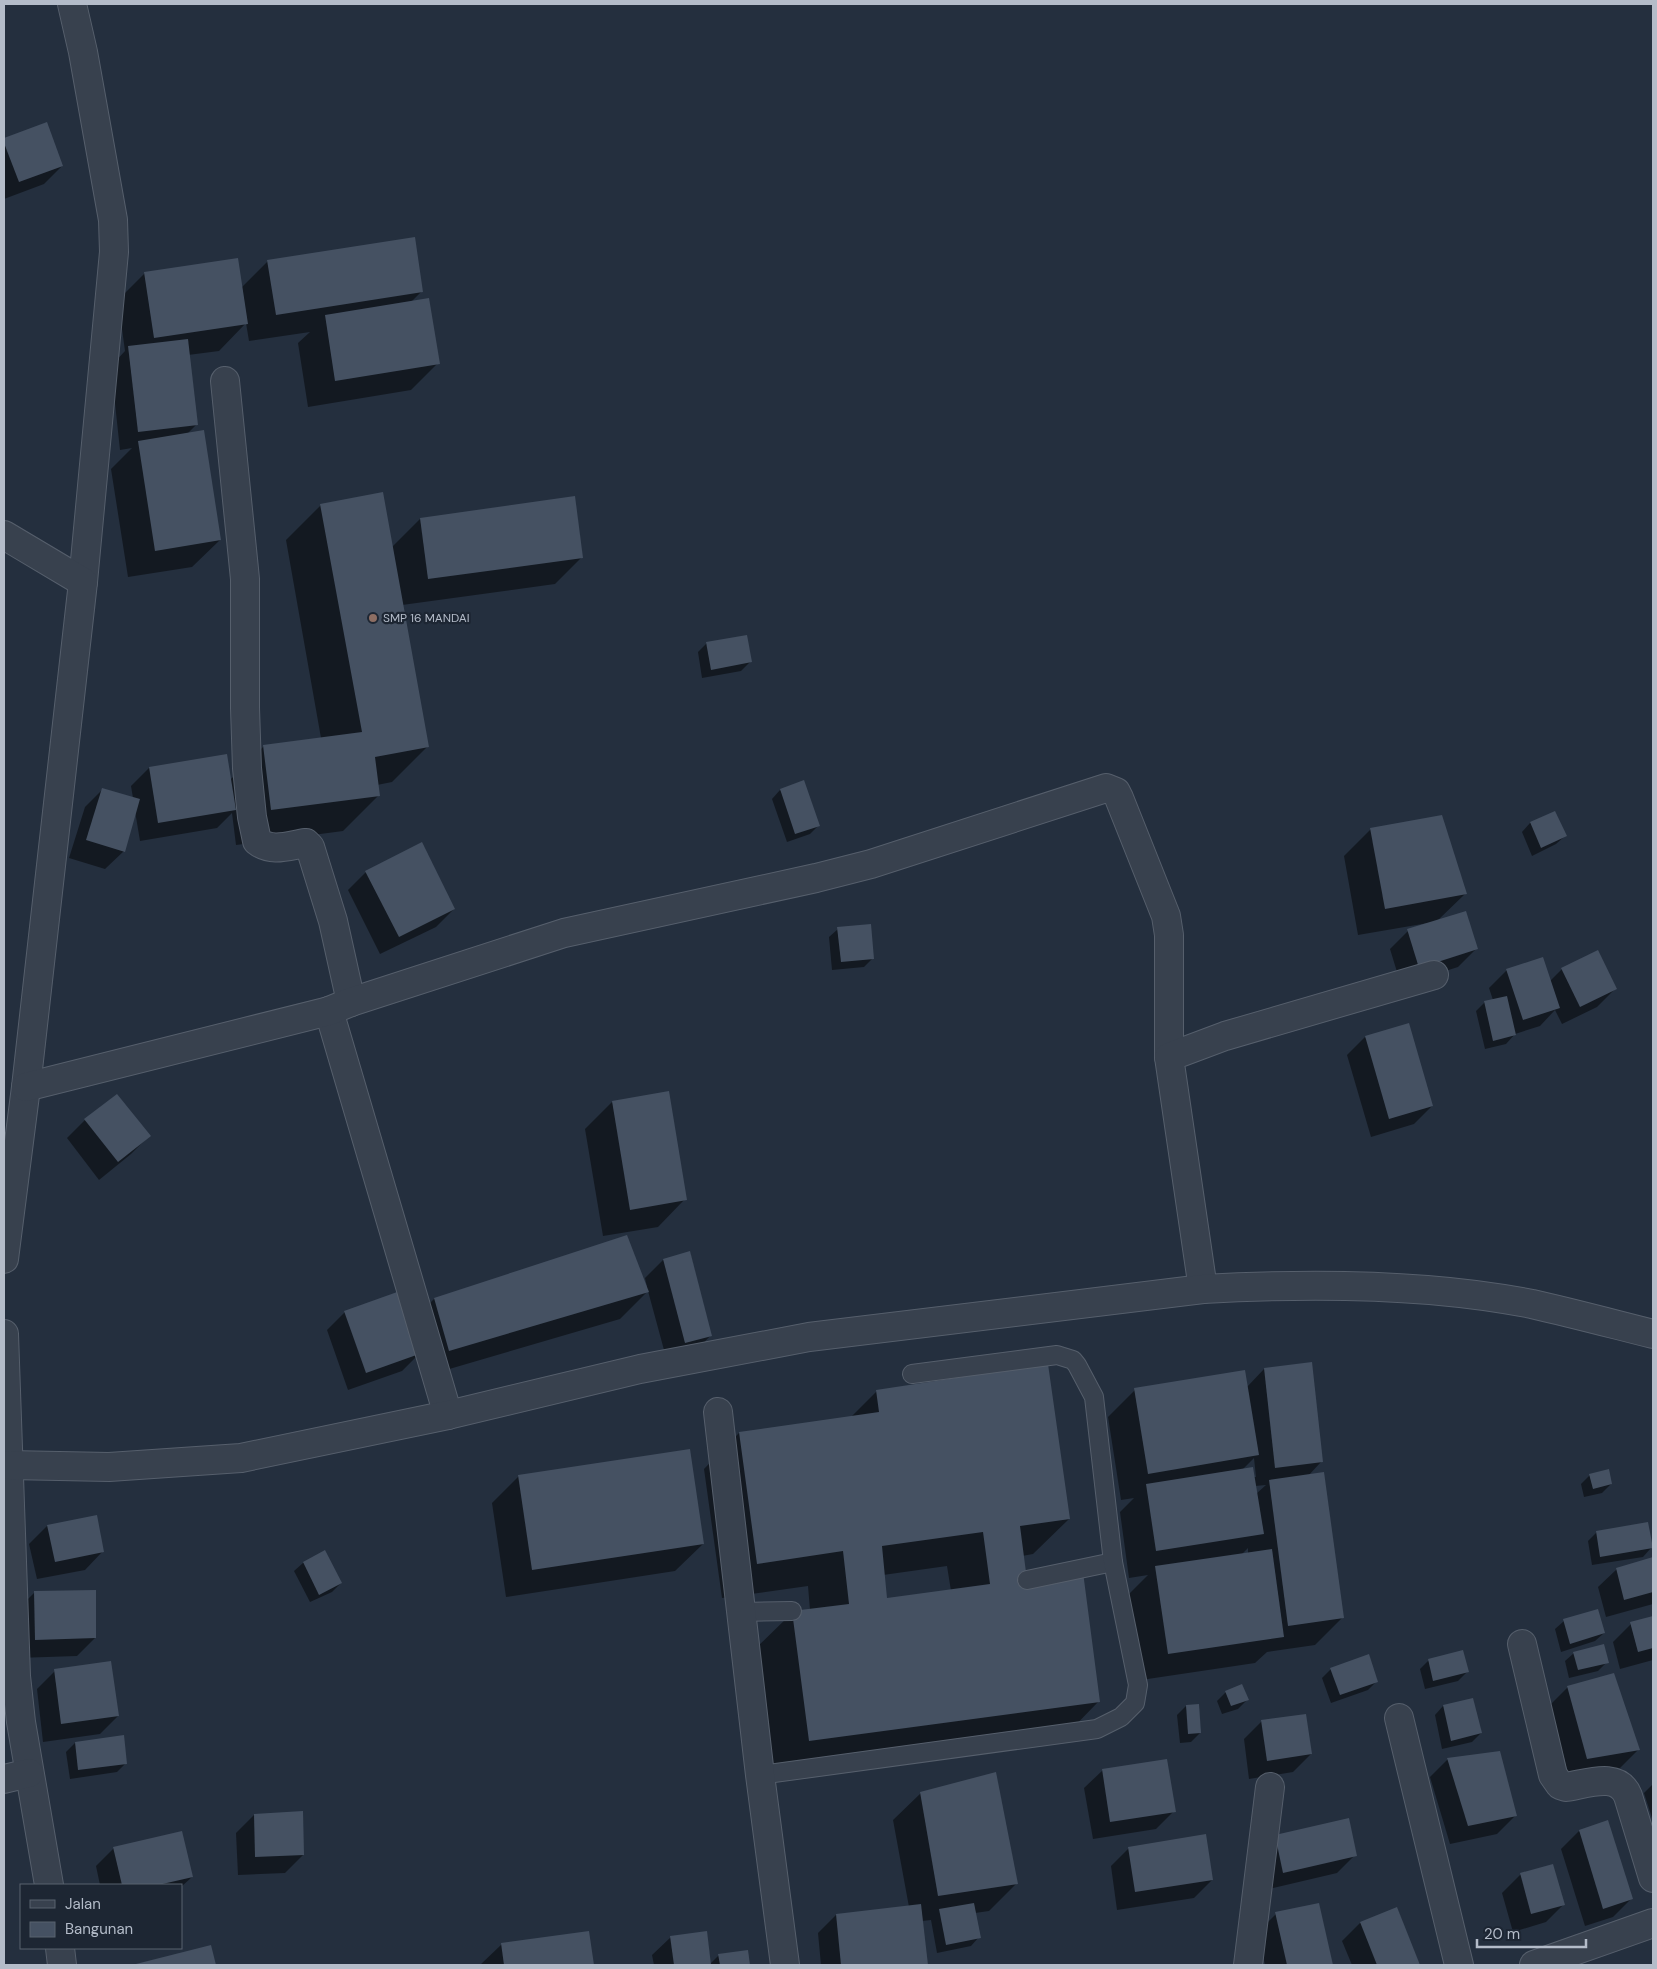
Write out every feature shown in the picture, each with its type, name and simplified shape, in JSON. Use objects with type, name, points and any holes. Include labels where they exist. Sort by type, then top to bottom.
[{"type":"street","points":[[4,1259],[26,1087],[83,582],[114,244],[113,220],[83,52],[72,4]]},
{"type":"street","points":[[225,381],[245,579],[247,768],[252,817],[257,841],[263,846],[279,848],[306,843],[310,848],[333,921],[340,1007],[448,1415]]},
{"type":"street","points":[[4,535],[83,582]]},
{"type":"street","points":[[26,1087],[340,1007],[564,933],[816,878],[871,864],[1106,788],[1116,792],[1119,798],[1166,916],[1169,935],[1169,1057],[1203,1289]]},
{"type":"street","points":[[1169,1057],[1225,1036],[1434,975]]},
{"type":"street","points":[[9,1465],[109,1467],[241,1458],[448,1415],[640,1370],[809,1337],[1203,1289],[1242,1286],[1420,1290],[1532,1304],[1653,1334]]},
{"type":"street","points":[[4,1334],[9,1465],[8,1602],[16,1676],[17,1776],[49,1884]]},
{"type":"street","points":[[718,1412],[760,1776],[785,1965]]},
{"type":"street","points":[[1522,1644],[1553,1775],[1560,1785],[1566,1787],[1611,1781],[1626,1789],[1653,1878]]},
{"type":"street","points":[[1399,1718],[1459,1965]]},
{"type":"street","points":[[1248,1965],[1270,1787]]},
{"type":"street","points":[[1534,1965],[1653,1923]]},
{"type":"street","points":[[60,1949],[62,1965]]},
{"type":"lane","points":[[760,1776],[1097,1729],[1121,1718],[1135,1703],[1138,1686],[1113,1562],[1094,1398],[1089,1385],[1073,1360],[1057,1355],[912,1374]]},
{"type":"lane","points":[[1027,1580],[1113,1562]]},
{"type":"lane","points":[[741,1612],[792,1611]]},
{"type":"building","points":[[47,122],[63,166],[19,182],[4,143],[4,138]]},
{"type":"building","points":[[415,237],[423,292],[276,315],[267,260]]},
{"type":"building","points":[[238,258],[248,324],[154,338],[144,272]]},
{"type":"building","points":[[429,298],[440,364],[335,381],[325,315]]},
{"type":"building","points":[[188,339],[198,425],[138,432],[128,346]]},
{"type":"building","points":[[204,430],[221,540],[155,551],[138,441]]},
{"type":"building","name":"SMP 16 MANDAI","points":[[383,492],[429,747],[375,757],[380,796],[271,810],[263,745],[362,732],[320,504]]},
{"type":"building","name":"SMP 16 MANDAI","points":[[575,496],[583,558],[428,579],[420,518]]},
{"type":"building","points":[[747,635],[752,662],[711,670],[706,642]]},
{"type":"building","points":[[227,754],[236,810],[158,823],[149,767]]},
{"type":"building","points":[[804,780],[820,826],[795,834],[780,789]]},
{"type":"building","points":[[102,788],[140,799],[125,852],[86,840]]},
{"type":"building","points":[[1555,811],[1567,836],[1541,848],[1530,822]]},
{"type":"building","points":[[1442,815],[1467,894],[1385,909],[1370,828]]},
{"type":"building","points":[[422,842],[455,909],[399,937],[365,871]]},
{"type":"building","points":[[1466,911],[1478,949],[1419,968],[1407,929]]},
{"type":"building","points":[[871,924],[874,959],[841,962],[837,927]]},
{"type":"building","points":[[1598,950],[1617,989],[1580,1007],[1561,968]]},
{"type":"building","points":[[1543,957],[1560,1008],[1523,1020],[1506,969]]},
{"type":"building","points":[[1507,996],[1516,1035],[1493,1041],[1484,1001]]},
{"type":"building","points":[[1409,1023],[1433,1106],[1389,1119],[1365,1036]]},
{"type":"building","points":[[669,1091],[687,1200],[630,1210],[612,1101]]},
{"type":"building","points":[[117,1094],[151,1136],[118,1162],[84,1119]]},
{"type":"building","points":[[627,1235],[649,1292],[449,1351],[434,1298]]},
{"type":"building","points":[[690,1251],[712,1336],[685,1343],[663,1259]]},
{"type":"building","points":[[400,1291],[422,1353],[366,1373],[344,1311]]},
{"type":"building","points":[[1312,1362],[1323,1462],[1275,1468],[1264,1368]]},
{"type":"building","points":[[1048,1364],[1070,1519],[1020,1526],[1027,1580],[1083,1572],[1100,1702],[809,1741],[792,1611],[849,1604],[843,1551],[757,1564],[739,1432],[879,1412],[876,1390]],"holes":[[[983,1532],[990,1584],[887,1598],[882,1546]]]},
{"type":"building","points":[[1245,1370],[1259,1455],[1148,1474],[1134,1388]]},
{"type":"building","points":[[690,1449],[704,1544],[532,1570],[518,1475]]},
{"type":"building","points":[[1253,1467],[1264,1534],[1156,1551],[1146,1484]]},
{"type":"building","points":[[1609,1469],[1612,1484],[1593,1489],[1589,1474]]},
{"type":"building","points":[[1324,1472],[1344,1618],[1288,1626],[1269,1480]]},
{"type":"building","points":[[97,1515],[104,1552],[55,1562],[47,1525]]},
{"type":"building","points":[[1648,1522],[1653,1548],[1600,1557],[1596,1531]]},
{"type":"building","points":[[1272,1549],[1284,1637],[1168,1654],[1155,1566]]},
{"type":"building","points":[[325,1550],[342,1583],[319,1595],[303,1562]]},
{"type":"building","points":[[1653,1557],[1653,1592],[1624,1600],[1616,1568]]},
{"type":"building","points":[[96,1590],[96,1638],[35,1640],[34,1591]]},
{"type":"building","points":[[1598,1609],[1605,1633],[1570,1644],[1563,1619]]},
{"type":"building","points":[[1653,1616],[1653,1648],[1638,1652],[1630,1622]]},
{"type":"building","points":[[1604,1644],[1609,1663],[1578,1670],[1573,1652]]},
{"type":"building","points":[[1463,1650],[1469,1672],[1433,1681],[1428,1659]]},
{"type":"building","points":[[1369,1654],[1378,1682],[1340,1695],[1330,1668]]},
{"type":"building","points":[[111,1661],[119,1716],[61,1724],[54,1669]]},
{"type":"building","points":[[1614,1673],[1640,1750],[1587,1759],[1567,1686]]},
{"type":"building","points":[[1242,1684],[1249,1700],[1231,1706],[1225,1691]]},
{"type":"building","points":[[1473,1698],[1482,1733],[1451,1741],[1443,1705]]},
{"type":"building","points":[[1199,1704],[1201,1733],[1188,1734],[1186,1705]]},
{"type":"building","points":[[1306,1714],[1312,1754],[1267,1761],[1261,1720]]},
{"type":"building","points":[[124,1735],[127,1764],[78,1770],[75,1742]]},
{"type":"building","points":[[1500,1751],[1517,1816],[1468,1826],[1447,1758]]},
{"type":"building","points":[[1167,1759],[1176,1812],[1110,1822],[1102,1769]]},
{"type":"building","points":[[996,1772],[1018,1884],[938,1896],[920,1792]]},
{"type":"building","points":[[303,1811],[304,1855],[255,1857],[254,1814]]},
{"type":"building","points":[[1349,1818],[1357,1856],[1283,1873],[1275,1835]]},
{"type":"building","points":[[1608,1820],[1633,1899],[1603,1909],[1579,1830]]},
{"type":"building","points":[[182,1831],[193,1877],[162,1884],[122,1884],[113,1847]]},
{"type":"building","points":[[1206,1834],[1213,1880],[1135,1892],[1128,1847]]},
{"type":"building","points":[[1553,1864],[1565,1905],[1531,1914],[1520,1873]]},
{"type":"building","points":[[974,1903],[981,1938],[946,1945],[939,1909]]},
{"type":"building","points":[[1319,1903],[1333,1965],[1287,1965],[1275,1912]]},
{"type":"building","points":[[921,1904],[928,1965],[841,1965],[836,1914]]},
{"type":"building","points":[[1397,1907],[1420,1965],[1377,1965],[1360,1922]]},
{"type":"building","points":[[589,1931],[594,1965],[504,1965],[501,1943]]},
{"type":"building","points":[[707,1931],[711,1965],[674,1965],[670,1936]]},
{"type":"building","points":[[211,1945],[216,1965],[132,1965]]},
{"type":"building","points":[[748,1950],[750,1965],[720,1965],[718,1954]]},
{"type":"place","name":"SMP 16 MANDAI","points":[[373,618]]}]
